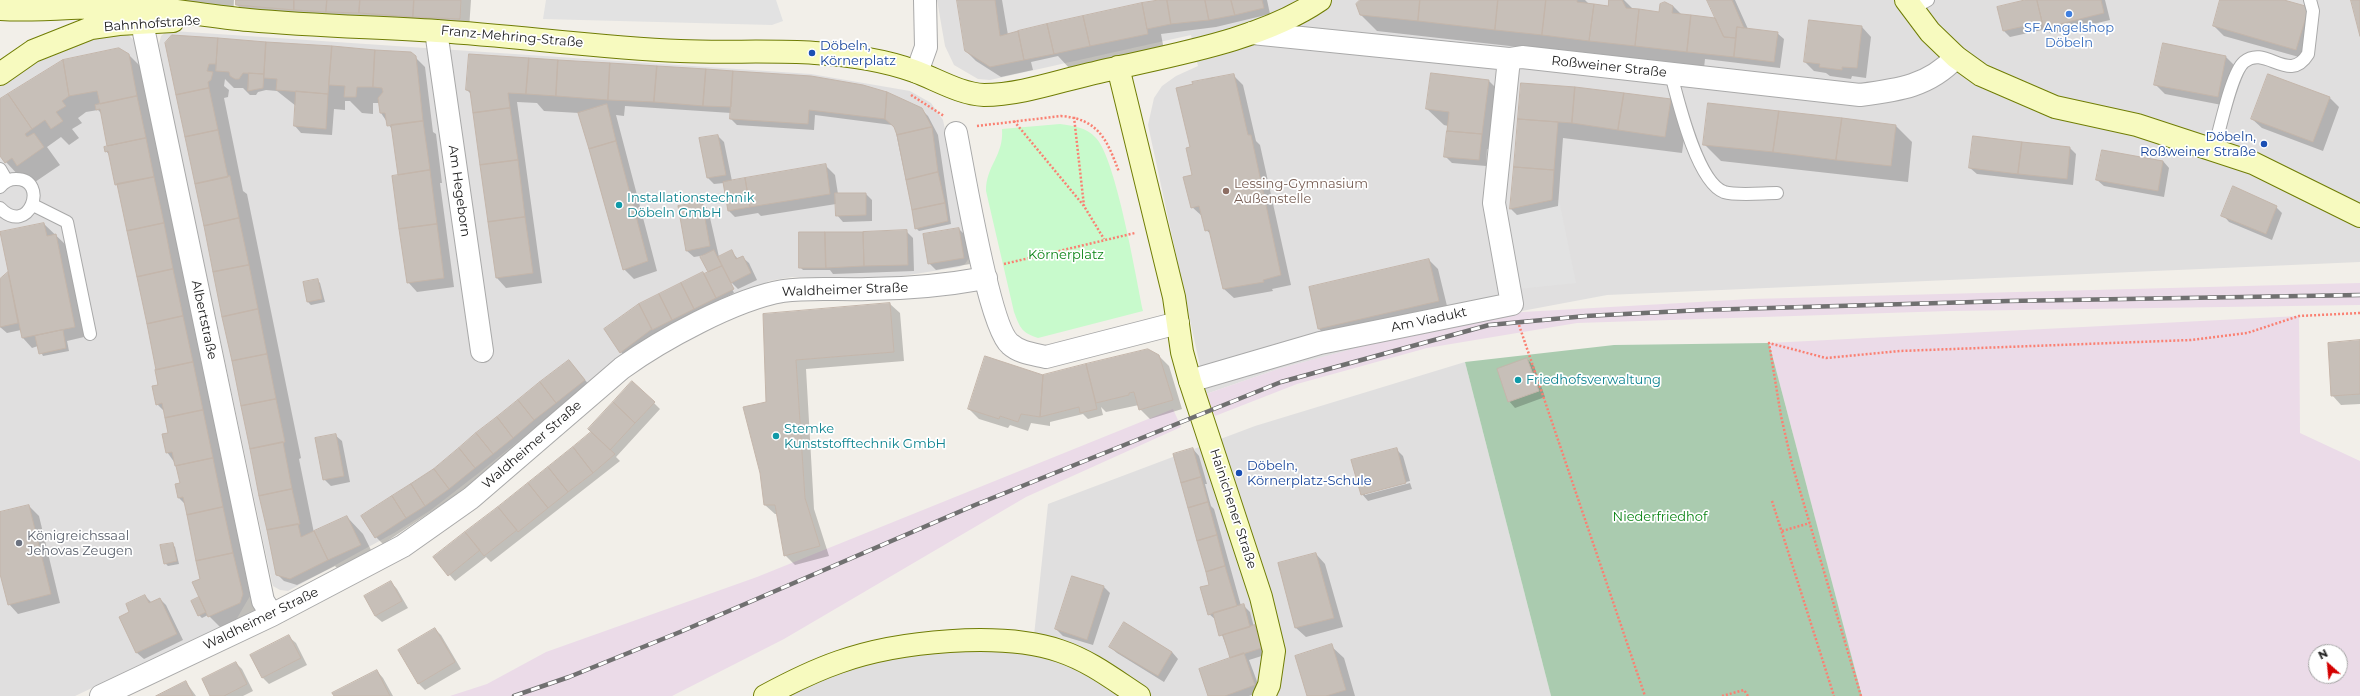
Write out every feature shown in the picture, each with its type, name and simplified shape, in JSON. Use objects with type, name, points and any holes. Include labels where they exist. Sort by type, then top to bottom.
[{"type":"main road","points":[[1178,323],[1174,297],[1118,67],[1252,33],[1298,14],[1320,0]]},
{"type":"main road","points":[[1916,3],[1930,32],[1956,57],[1982,75],[2056,107],[2137,125],[2253,163],[2360,216]]},
{"type":"main road","name":"Franz-Mehring-Straße","points":[[0,9],[32,11],[77,4],[138,7],[244,20],[355,28],[436,31],[680,51],[812,53],[854,56],[891,63],[980,95],[1001,94],[1118,67]]},
{"type":"main road","points":[[32,51],[77,4]]},
{"type":"main road","name":"Bahnhofstraße","points":[[0,74],[32,51],[91,28],[142,23],[244,20]]},
{"type":"main road","name":"Hainichener Straße","points":[[1178,323],[1182,352],[1190,381],[1261,597],[1274,651],[1269,685],[1264,696]]},
{"type":"main road","points":[[765,696],[833,664],[873,652],[916,644],[997,641],[1060,650],[1089,662],[1139,696]]},
{"type":"street","points":[[917,72],[926,48],[925,0]]},
{"type":"street","name":"Albertstraße","points":[[142,23],[263,601],[272,615]]},
{"type":"street","name":"Am Hegeborn","points":[[436,31],[482,351]]},
{"type":"street","name":"Roßweiner Straße","points":[[1252,33],[1509,59],[1522,57],[1860,95],[1891,91],[1922,83],[1943,72],[1956,57]]},
{"type":"street","points":[[1509,59],[1499,142],[1494,203],[1512,304]]},
{"type":"street","points":[[955,128],[985,273],[999,328],[1009,343],[1025,353],[1046,357],[1178,323]]},
{"type":"street","name":"Waldheimer Straße","points":[[101,696],[272,615],[403,546],[472,498],[594,390],[622,368],[646,351],[728,310],[766,295],[784,291],[877,289],[946,285],[985,273]]},
{"type":"street","name":"Am Viadukt","points":[[1190,381],[1320,343],[1512,304]]},
{"type":"lane","points":[[2214,149],[2236,75],[2244,62],[2252,57],[2260,57],[2288,66],[2295,66],[2304,60],[2308,54],[2313,11],[2310,0]]},
{"type":"lane","points":[[1671,74],[1695,152],[1717,188],[1726,193],[1777,193]]},
{"type":"lane","points":[[0,169],[3,184],[19,178],[30,185],[34,196],[33,205],[27,212],[15,216],[9,215],[0,208]]},
{"type":"lane","points":[[33,205],[67,222],[90,334]]},
{"type":"path","points":[[917,72],[907,93],[955,128],[979,127],[1061,116],[1074,117],[1096,128],[1104,138],[1121,177]]},
{"type":"path","points":[[1074,117],[1084,206]]},
{"type":"path","points":[[1014,122],[1084,206],[1104,239]]},
{"type":"path","points":[[985,273],[1104,239],[1136,233],[1134,226]]},
{"type":"path","points":[[1512,304],[1645,696]]},
{"type":"path","points":[[1862,696],[1810,523],[1781,416],[1769,343],[1826,358],[1900,351],[2191,340],[2247,333],[2299,316],[2360,313]]},
{"type":"path","points":[[1772,501],[1834,696]]},
{"type":"path","points":[[1782,531],[1810,523]]},
{"type":"path","points":[[1722,696],[1744,690],[1748,696]]},
{"type":"shaded area","points":[[546,0],[776,0],[783,21],[772,25],[543,19]]},
{"type":"shaded area","points":[[937,0],[2360,0],[2360,262],[1607,295],[1442,326],[1278,369],[1206,394],[1148,125],[1154,98],[1162,86],[1176,76],[1198,66],[1191,35],[990,80],[978,79],[954,65],[945,46]]},
{"type":"shaded area","points":[[124,31],[137,43],[250,596],[236,620],[75,696],[0,696],[0,85],[47,51]]},
{"type":"shaded area","points":[[173,31],[811,74],[910,91],[931,103],[943,120],[971,255],[965,264],[959,267],[896,277],[843,279],[792,277],[769,281],[591,383],[431,510],[394,533],[288,591],[280,590],[273,586],[271,578],[169,98],[159,44],[161,36],[166,32]]},
{"type":"shaded area","points":[[1559,200],[1576,283],[1508,290],[1495,211]]},
{"type":"shaded area","points":[[2360,283],[2360,305],[1949,311],[1577,323],[1427,348],[1297,384],[1215,416],[1206,394],[1278,369],[1363,346],[1442,326],[1523,312],[1751,299]]},
{"type":"shaded area","points":[[2299,316],[2300,433],[2360,461],[2360,696],[1862,696],[1769,343]]},
{"type":"shaded area","points":[[1465,362],[1551,696],[770,696],[873,652],[1033,645],[1048,504],[1255,426]]},
{"type":"shaded area","points":[[1173,409],[1181,427],[1026,497],[784,639],[672,696],[450,696],[487,684],[546,652],[757,577]]},
{"type":"green space","name":"Körnerplatz","points":[[1060,124],[1070,125],[1088,131],[1096,138],[1103,150],[1111,169],[1118,193],[1143,311],[1038,338],[1028,334],[1022,329],[1014,312],[986,191],[989,174],[998,154],[1002,138],[1002,129]]},
{"type":"green space","name":"Niederfriedhof","points":[[1769,343],[1862,696],[1551,696],[1465,362],[1614,345]]},
{"type":"building","points":[[236,0],[294,0],[294,10],[236,5]]},
{"type":"building","points":[[294,0],[327,0],[326,12],[294,10]]},
{"type":"building","points":[[327,0],[360,0],[359,13],[326,12]]},
{"type":"building","points":[[360,0],[414,0],[413,17],[359,13]]},
{"type":"building","points":[[414,0],[461,0],[460,19],[413,17]]},
{"type":"building","points":[[957,0],[995,0],[1000,36],[1018,31],[1024,60],[990,67],[965,51]]},
{"type":"building","points":[[1167,0],[1171,24],[1147,29],[1142,3]]},
{"type":"building","points":[[1167,0],[1205,0],[1209,20],[1171,24]]},
{"type":"building","points":[[1205,0],[1231,0],[1235,15],[1209,20]]},
{"type":"building","points":[[1231,0],[1262,0],[1264,8],[1235,15]]},
{"type":"building","points":[[1360,0],[1420,0],[1418,21],[1360,15],[1356,4]]},
{"type":"building","points":[[1420,0],[1498,0],[1495,30],[1418,21]]},
{"type":"building","points":[[1498,0],[1546,0],[1542,35],[1495,30]]},
{"type":"building","points":[[1546,0],[1577,0],[1577,2],[1594,4],[1589,41],[1542,35]]},
{"type":"building","points":[[1609,0],[1622,0],[1626,8],[1639,9],[1635,46],[1589,41],[1594,4],[1608,6]]},
{"type":"building","points":[[1707,0],[1732,0],[1744,28],[1737,27],[1736,38],[1724,37]]},
{"type":"building","points":[[2025,0],[2037,0],[2042,22],[2003,31],[1997,7]]},
{"type":"building","points":[[2037,0],[2101,0],[2104,13],[2044,28]]},
{"type":"building","points":[[2220,0],[2284,0],[2309,7],[2296,50],[2213,26]]},
{"type":"building","points":[[2351,0],[2360,0],[2360,36]]},
{"type":"building","points":[[1665,2],[1673,6],[1672,13],[1691,15],[1687,52],[1635,46],[1639,9],[1659,12],[1660,4]]},
{"type":"building","points":[[1142,3],[1148,34],[1090,46],[1083,16]]},
{"type":"building","points":[[1691,15],[1715,18],[1724,37],[1736,38],[1734,57],[1687,52]]},
{"type":"building","points":[[1083,16],[1090,46],[1054,54],[1047,24]]},
{"type":"building","points":[[1809,20],[1862,26],[1857,68],[1842,67],[1842,70],[1819,67],[1820,64],[1804,62]]},
{"type":"building","points":[[1047,24],[1054,54],[1024,60],[1018,31]]},
{"type":"building","points":[[1737,27],[1778,32],[1774,62],[1734,57]]},
{"type":"building","points":[[172,35],[218,38],[216,64],[209,64],[207,71],[213,72],[211,80],[208,82],[209,88],[176,95],[165,43]]},
{"type":"building","points":[[218,38],[266,42],[264,74],[243,73],[239,79],[235,79],[230,76],[229,72],[216,71]]},
{"type":"building","points":[[266,42],[332,46],[328,94],[276,90],[277,79],[264,78]]},
{"type":"building","points":[[2163,43],[2226,56],[2218,97],[2154,85]]},
{"type":"building","points":[[332,46],[375,50],[373,87],[357,87],[356,97],[344,97],[345,86],[329,85]]},
{"type":"building","points":[[119,48],[129,54],[137,96],[100,104],[97,91],[69,96],[63,60]]},
{"type":"building","points":[[375,50],[411,52],[416,56],[423,121],[387,126],[385,113],[380,113],[378,98],[383,92],[382,88],[373,87]]},
{"type":"building","points":[[469,54],[529,58],[526,94],[508,93],[510,108],[473,113],[470,91],[466,90]]},
{"type":"building","points":[[529,58],[558,60],[556,96],[526,94]]},
{"type":"building","points":[[63,60],[69,96],[62,101],[66,106],[56,112],[63,121],[51,129],[45,120],[32,129],[8,94]]},
{"type":"building","points":[[558,60],[610,63],[608,100],[556,96]]},
{"type":"building","points":[[610,63],[657,66],[654,102],[608,100]]},
{"type":"building","points":[[657,66],[706,69],[703,106],[654,102]]},
{"type":"building","points":[[706,69],[733,71],[731,107],[703,106]]},
{"type":"building","points":[[733,71],[811,76],[863,85],[887,92],[885,119],[809,110],[808,124],[730,119]]},
{"type":"building","points":[[249,73],[264,74],[263,88],[248,91]]},
{"type":"building","points":[[1431,73],[1489,80],[1482,134],[1447,131],[1449,112],[1426,109]]},
{"type":"building","name":"Lessing-Gymnasium Außenstelle","points":[[1234,74],[1248,135],[1251,135],[1281,275],[1263,280],[1264,282],[1223,289],[1209,230],[1205,231],[1199,206],[1191,208],[1183,177],[1192,175],[1186,148],[1190,147],[1176,88],[1193,84],[1192,82]]},
{"type":"building","points":[[2268,74],[2330,97],[2313,142],[2251,119]]},
{"type":"building","points":[[1521,83],[1575,87],[1572,123],[1518,119]]},
{"type":"building","points":[[1575,87],[1624,93],[1618,130],[1572,123]]},
{"type":"building","points":[[209,88],[218,130],[185,137],[176,95]]},
{"type":"building","points":[[296,91],[328,94],[326,129],[294,126]]},
{"type":"building","points":[[887,92],[922,108],[932,127],[897,135],[894,127],[885,119]]},
{"type":"building","points":[[1624,93],[1671,99],[1665,137],[1618,130]]},
{"type":"building","points":[[8,94],[32,129],[25,134],[27,137],[34,133],[44,147],[17,166],[12,158],[5,163],[0,156],[0,99]]},
{"type":"building","points":[[137,96],[146,138],[107,146],[100,109],[96,110],[95,105]]},
{"type":"building","points":[[1708,103],[1779,111],[1773,152],[1703,145]]},
{"type":"building","points":[[607,104],[616,141],[589,149],[578,113]]},
{"type":"building","points":[[510,108],[518,160],[480,165],[473,113]]},
{"type":"building","points":[[1779,111],[1842,118],[1836,160],[1773,152]]},
{"type":"building","points":[[1842,118],[1896,125],[1891,166],[1836,160]]},
{"type":"building","points":[[1518,119],[1558,122],[1554,170],[1514,167]]},
{"type":"building","points":[[423,121],[430,170],[398,175],[391,125]]},
{"type":"building","points":[[932,127],[938,172],[906,180],[897,135]]},
{"type":"building","points":[[218,130],[228,177],[195,184],[185,137]]},
{"type":"building","points":[[1447,131],[1482,134],[1479,160],[1444,157]]},
{"type":"building","points":[[718,135],[726,175],[707,178],[699,138]]},
{"type":"building","points":[[1973,136],[2022,142],[2018,174],[1969,168]]},
{"type":"building","points":[[146,138],[154,177],[115,185],[108,151],[105,152],[104,147]]},
{"type":"building","name":"Installationstechnik Döbeln GmbH","points":[[616,141],[648,261],[623,270],[589,149]]},
{"type":"building","points":[[2022,142],[2070,147],[2067,179],[2018,174]]},
{"type":"building","points":[[2102,150],[2163,161],[2158,191],[2096,180]]},
{"type":"building","points":[[518,160],[525,217],[488,222],[480,165]]},
{"type":"building","points":[[826,164],[830,194],[750,207],[745,178]]},
{"type":"building","points":[[1514,167],[1554,170],[1552,200],[1510,209]]},
{"type":"building","points":[[430,170],[437,224],[399,229],[392,176]]},
{"type":"building","points":[[938,172],[945,203],[912,210],[906,180]]},
{"type":"building","points":[[230,176],[239,218],[204,226],[195,184]]},
{"type":"building","points":[[154,177],[164,223],[127,231],[117,184]]},
{"type":"building","points":[[745,178],[750,207],[728,211],[723,182]]},
{"type":"building","points":[[2233,186],[2277,206],[2266,234],[2221,216]]},
{"type":"building","points":[[835,193],[866,193],[866,215],[836,216]]},
{"type":"building","points":[[702,202],[710,246],[686,251],[678,206]]},
{"type":"building","points":[[945,203],[948,221],[915,229],[912,210]]},
{"type":"building","points":[[525,217],[533,273],[496,278],[488,222]]},
{"type":"building","points":[[239,218],[249,265],[213,272],[204,226]]},
{"type":"building","points":[[44,223],[47,236],[56,234],[75,327],[22,338],[0,232]]},
{"type":"building","points":[[164,223],[173,269],[137,277],[127,231]]},
{"type":"building","points":[[437,224],[444,278],[407,283],[399,229]]},
{"type":"building","points":[[959,228],[964,258],[928,264],[923,234]]},
{"type":"building","points":[[907,230],[908,265],[864,266],[863,232]]},
{"type":"building","points":[[799,232],[825,232],[826,268],[799,268]]},
{"type":"building","points":[[825,232],[863,232],[864,266],[826,268]]},
{"type":"building","points":[[714,250],[722,266],[708,272],[700,257]]},
{"type":"building","points":[[732,250],[736,259],[743,256],[751,273],[731,283],[718,257]]},
{"type":"building","points":[[1429,259],[1439,301],[1318,329],[1309,287]]},
{"type":"building","points":[[249,265],[258,309],[222,317],[213,272]]},
{"type":"building","points":[[722,266],[734,289],[716,298],[704,274]]},
{"type":"building","points":[[173,269],[183,316],[147,324],[137,277]]},
{"type":"building","points":[[8,272],[18,323],[0,327],[0,279]]},
{"type":"building","points":[[703,272],[716,298],[694,309],[681,283]]},
{"type":"building","points":[[318,279],[322,299],[307,302],[303,282]]},
{"type":"building","points":[[681,283],[694,309],[672,320],[659,294]]},
{"type":"building","points":[[659,294],[672,320],[652,330],[639,304]]},
{"type":"building","name":"Stemke Kunststofftechnik GmbH","points":[[890,303],[894,352],[796,360],[805,498],[820,546],[784,556],[775,505],[764,505],[760,473],[743,407],[766,402],[763,314]]},
{"type":"building","points":[[639,304],[652,329],[620,353],[604,329]]},
{"type":"building","points":[[258,309],[267,354],[232,361],[222,317]]},
{"type":"building","points":[[183,316],[193,362],[156,370],[147,324]]},
{"type":"building","points":[[63,330],[66,348],[39,354],[35,336]]},
{"type":"building","points":[[2360,340],[2360,394],[2331,396],[2328,343]]},
{"type":"building","points":[[1148,349],[1159,355],[1173,400],[1139,410],[1134,392],[1129,393],[1129,395],[1096,403],[1086,364]]},
{"type":"building","points":[[267,354],[276,399],[241,406],[232,361]]},
{"type":"building","points":[[985,356],[1043,375],[1040,417],[1021,414],[1018,422],[1000,416],[999,419],[968,409]]},
{"type":"building","name":"Friedhofsverwaltung","points":[[1527,358],[1539,391],[1508,402],[1497,369]]},
{"type":"building","points":[[569,360],[585,380],[556,403],[540,382]]},
{"type":"building","points":[[193,362],[203,410],[165,418],[162,403],[156,405],[152,386],[158,385],[155,370]]},
{"type":"building","points":[[1086,364],[1097,409],[1080,413],[1079,407],[1040,417],[1043,375]]},
{"type":"building","points":[[632,381],[655,402],[635,423],[613,402]]},
{"type":"building","points":[[540,382],[556,403],[534,420],[518,400]]},
{"type":"building","points":[[276,399],[285,442],[250,449],[241,406]]},
{"type":"building","points":[[518,400],[534,420],[513,438],[497,417]]},
{"type":"building","points":[[613,402],[635,423],[610,450],[588,429]]},
{"type":"building","points":[[203,410],[213,458],[175,466],[172,452],[166,453],[162,434],[168,433],[165,418]]},
{"type":"building","points":[[497,417],[513,438],[493,454],[476,433]]},
{"type":"building","points":[[591,432],[615,454],[593,473],[573,447]]},
{"type":"building","points":[[476,433],[493,454],[475,468],[459,448]]},
{"type":"building","points":[[336,434],[344,476],[323,480],[315,438]]},
{"type":"building","points":[[283,442],[292,489],[259,496],[250,449]]},
{"type":"building","points":[[573,447],[593,473],[568,492],[548,467]]},
{"type":"building","points":[[459,448],[475,468],[449,489],[434,469]]},
{"type":"building","points":[[1193,448],[1201,477],[1181,483],[1173,454]]},
{"type":"building","points":[[1397,448],[1406,483],[1361,495],[1351,460]]},
{"type":"building","points":[[213,458],[223,507],[187,515],[183,497],[178,498],[175,484],[180,483],[176,466]]},
{"type":"building","points":[[548,467],[568,492],[548,508],[528,483]]},
{"type":"building","points":[[434,469],[449,489],[425,506],[411,484]]},
{"type":"building","points":[[1201,477],[1208,502],[1188,508],[1181,483]]},
{"type":"building","points":[[528,483],[548,508],[518,532],[498,507]]},
{"type":"building","points":[[411,484],[425,506],[406,518],[392,496]]},
{"type":"building","points":[[292,489],[300,524],[267,530],[259,496]]},
{"type":"building","points":[[392,496],[406,518],[375,538],[361,516]]},
{"type":"building","points":[[1208,502],[1217,535],[1197,541],[1188,508]]},
{"type":"building","name":"Königreichssaal Jehovas Zeugen","points":[[29,505],[51,594],[8,605],[0,574],[0,512]]},
{"type":"building","points":[[223,507],[233,553],[196,561],[187,515]]},
{"type":"building","points":[[498,507],[517,530],[484,556],[465,532]]},
{"type":"building","points":[[347,516],[361,545],[328,560],[314,531]]},
{"type":"building","points":[[298,524],[301,537],[314,531],[328,560],[290,579],[276,575],[267,530]]},
{"type":"building","points":[[465,532],[480,550],[448,576],[433,557]]},
{"type":"building","points":[[1217,535],[1225,566],[1206,572],[1197,541]]},
{"type":"building","points":[[173,543],[177,561],[164,564],[160,545]]},
{"type":"building","points":[[233,553],[243,594],[240,603],[208,617],[192,582],[200,579],[196,561]]},
{"type":"building","points":[[1316,553],[1334,618],[1295,628],[1278,563]]},
{"type":"building","points":[[1225,566],[1237,606],[1208,615],[1200,587],[1209,585],[1206,572]]},
{"type":"building","points":[[1072,576],[1104,586],[1087,640],[1055,629]]},
{"type":"building","points":[[391,581],[402,601],[375,616],[364,596]]},
{"type":"building","points":[[145,595],[149,603],[160,598],[177,634],[136,653],[119,617],[129,612],[126,604]]},
{"type":"building","points":[[199,597],[206,612],[198,616],[191,601]]},
{"type":"building","points":[[1244,604],[1250,627],[1219,636],[1213,613]]},
{"type":"building","points":[[1124,622],[1172,652],[1158,676],[1109,647]]},
{"type":"building","points":[[1255,625],[1262,648],[1230,658],[1223,635]]},
{"type":"building","points":[[435,628],[455,662],[418,684],[398,650]]},
{"type":"building","points":[[289,635],[301,658],[262,678],[250,655]]},
{"type":"building","points":[[1332,644],[1346,690],[1326,696],[1307,696],[1295,656]]},
{"type":"building","points":[[1244,653],[1255,685],[1225,696],[1208,696],[1199,669]]},
{"type":"building","points":[[236,662],[247,684],[224,696],[210,696],[202,679]]},
{"type":"building","points":[[377,670],[390,696],[334,696],[332,693]]},
{"type":"building","points":[[186,681],[193,696],[156,696]]},
{"type":"railway","points":[[514,696],[569,677],[680,632],[975,505],[1281,382],[1489,325],[1586,316],[1702,310],[2008,301],[2360,295]]},
{"type":"place","name":"SF Angelshop Döbeln","points":[[2069,14]]},
{"type":"place","name":"Döbeln, Körnerplatz","points":[[812,53]]},
{"type":"place","name":"Döbeln, Roßweiner Straße","points":[[2264,144]]},
{"type":"place","name":"Lessing-Gymnasium Außenstelle","points":[[1226,191]]},
{"type":"place","name":"Installationstechnik Döbeln GmbH","points":[[619,205]]},
{"type":"place","name":"Friedhofsverwaltung","points":[[1518,380]]},
{"type":"place","name":"Stemke Kunststofftechnik GmbH","points":[[776,436]]},
{"type":"place","name":"Döbeln, Körnerplatz-Schule","points":[[1239,473]]},
{"type":"place","name":"Königreichssaal Jehovas Zeugen","points":[[19,543]]}]
